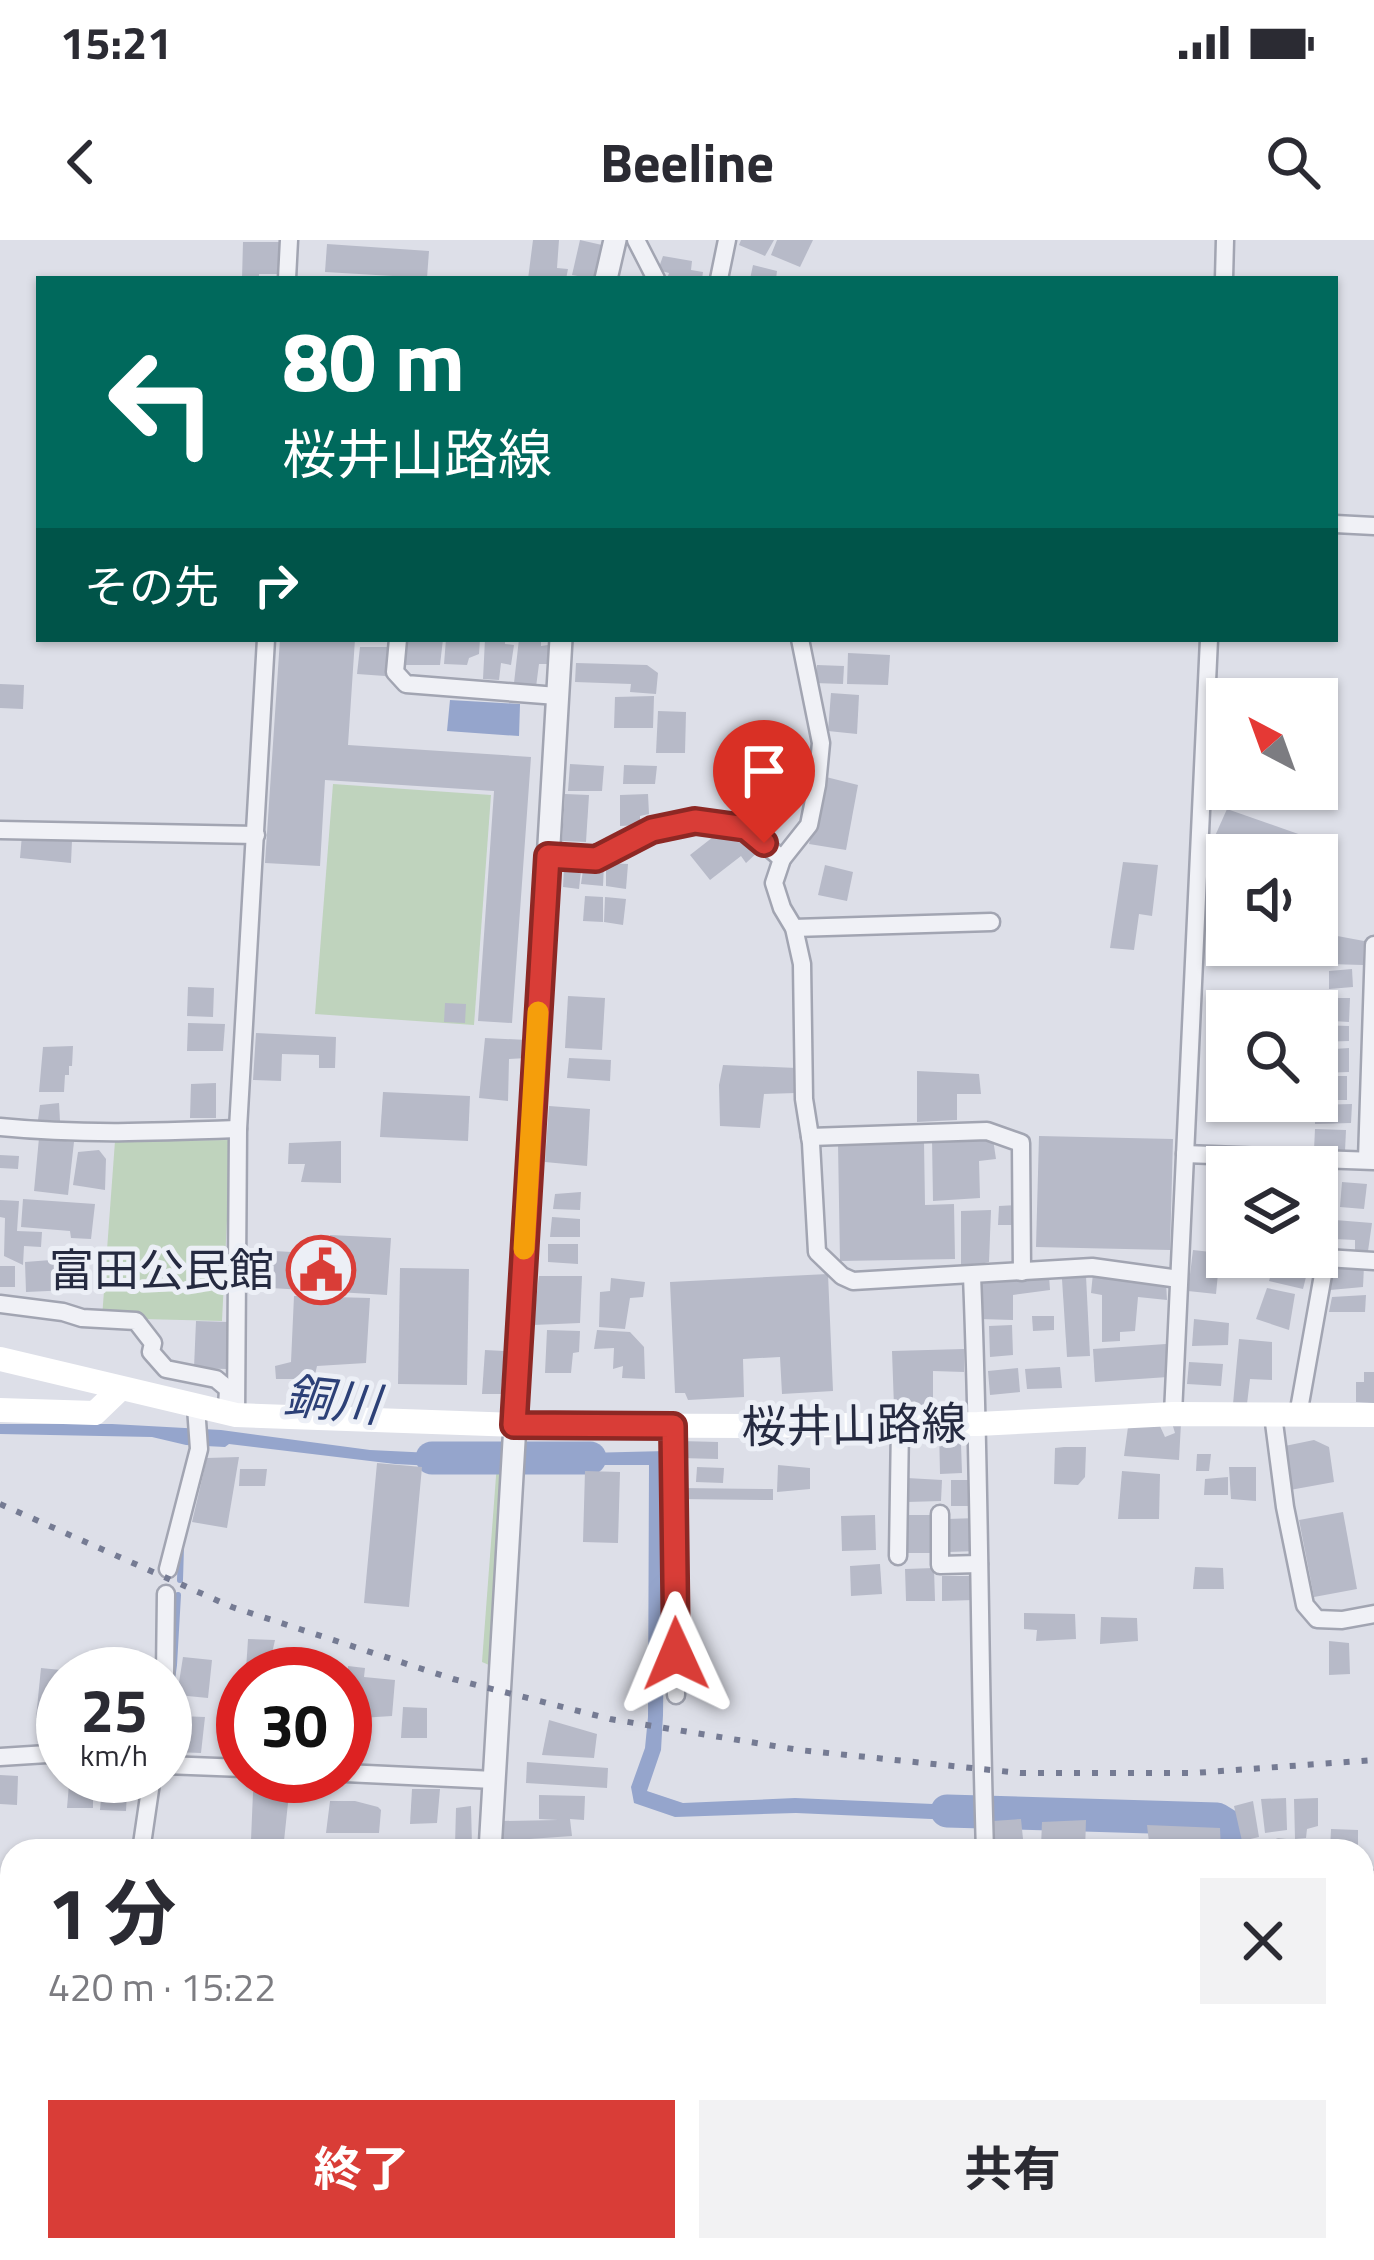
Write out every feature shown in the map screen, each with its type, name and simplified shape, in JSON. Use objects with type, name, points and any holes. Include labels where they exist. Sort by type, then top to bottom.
[{"type":"main road","name":"桜井山路線","points":[[0,1359],[231,1414],[673,1426],[978,1424],[1173,1414],[1374,1415]]},
{"type":"main road","points":[[0,1410],[95,1413],[120,1389]]},
{"type":"street","points":[[287,276],[289,240]]},
{"type":"street","points":[[607,276],[615,240]]},
{"type":"street","points":[[636,240],[654,276]]},
{"type":"street","points":[[720,276],[727,240]]},
{"type":"street","points":[[1224,276],[1226,240]]},
{"type":"street","points":[[1338,524],[1374,526]]},
{"type":"street","points":[[231,1414],[238,1129],[266,642]]},
{"type":"street","points":[[398,642],[395,672],[406,684],[557,696]]},
{"type":"street","points":[[491,1839],[561,642]]},
{"type":"street","points":[[801,642],[820,742],[818,785],[809,825],[782,859],[774,883],[794,928],[802,964],[803,1099],[817,1252],[853,1281],[1092,1267],[1180,1280]]},
{"type":"street","points":[[1173,1414],[1209,642]]},
{"type":"street","points":[[548,856],[596,859],[652,830],[695,821],[746,828],[782,859]]},
{"type":"street","points":[[0,830],[256,835]]},
{"type":"street","points":[[794,928],[992,922]]},
{"type":"street","points":[[1185,1154],[1371,1161],[1374,945]]},
{"type":"street","points":[[0,1127],[116,1133],[238,1129]]},
{"type":"street","points":[[810,1137],[987,1131],[1021,1143],[1022,1272]]},
{"type":"street","points":[[1374,1261],[1326,1258],[1286,1415],[1285,1508],[1305,1605],[1317,1618],[1342,1620],[1374,1614]]},
{"type":"street","points":[[972,1276],[984,1839]]},
{"type":"street","points":[[0,1304],[136,1322],[166,1369],[216,1379],[227,1390],[231,1414]]},
{"type":"street","points":[[168,1569],[199,1449],[196,1407]]},
{"type":"street","points":[[898,1556],[900,1424]]},
{"type":"street","points":[[673,1426],[676,1695]]},
{"type":"street","points":[[940,1514],[940,1564],[980,1564]]},
{"type":"street","points":[[165,1647],[166,1594]]},
{"type":"street","points":[[0,1757],[36,1755]]},
{"type":"street","points":[[372,1774],[494,1780]]},
{"type":"street","points":[[143,1839],[148,1803]]},
{"type":"green space","points":[[333,784],[491,795],[474,1025],[315,1014]]},
{"type":"green space","points":[[231,1140],[222,1321],[102,1318],[115,1141]]},
{"type":"green space","points":[[509,1462],[496,1668],[482,1662],[497,1463]]},
{"type":"water","points":[[450,700],[520,704],[519,736],[447,731]]},
{"type":"water","points":[[0,1424],[221,1430],[370,1450],[473,1455],[473,1468],[395,1464],[229,1444],[186,1445],[152,1437],[0,1434]]},
{"type":"water","points":[[666,1451],[663,1715],[661,1750],[647,1791],[683,1803],[795,1798],[979,1806],[976,1821],[796,1813],[675,1817],[634,1803],[631,1787],[645,1748],[648,1717],[649,1465],[545,1465],[545,1454]]},
{"type":"building","points":[[533,240],[559,240],[557,268],[568,269],[567,276],[528,276]]},
{"type":"building","points":[[580,240],[602,245],[596,276],[572,275]]},
{"type":"building","points":[[741,240],[774,240],[765,256],[739,245]]},
{"type":"building","points":[[777,240],[813,240],[800,267],[771,255]]},
{"type":"building","points":[[243,242],[280,242],[279,274],[242,276]]},
{"type":"building","points":[[327,244],[429,251],[427,276],[325,272]]},
{"type":"building","points":[[663,256],[692,261],[691,270],[703,272],[702,276],[668,276],[658,270]]},
{"type":"building","points":[[753,265],[777,271],[776,276],[751,276]]},
{"type":"building","points":[[280,642],[355,642],[348,745],[531,757],[512,1023],[478,1021],[494,791],[325,780],[320,866],[265,863]]},
{"type":"building","points":[[405,642],[443,642],[440,665],[402,665]]},
{"type":"building","points":[[446,642],[480,642],[479,654],[469,658],[467,665],[444,664]]},
{"type":"building","points":[[485,642],[514,645],[511,665],[501,663],[499,680],[483,679]]},
{"type":"building","points":[[519,642],[548,645],[548,664],[539,664],[536,687],[514,683]]},
{"type":"building","points":[[360,647],[389,647],[385,676],[357,674]]},
{"type":"building","points":[[848,653],[890,655],[888,685],[847,684]]},
{"type":"building","points":[[576,663],[647,665],[658,673],[656,694],[630,692],[631,684],[575,682]]},
{"type":"building","points":[[817,665],[844,666],[843,684],[815,683]]},
{"type":"building","points":[[0,684],[24,685],[23,709],[0,708]]},
{"type":"building","points":[[831,693],[859,695],[857,734],[828,731]]},
{"type":"building","points":[[654,696],[653,728],[614,728],[615,697]]},
{"type":"building","points":[[658,711],[686,712],[685,753],[656,753]]},
{"type":"building","points":[[570,764],[604,766],[602,791],[568,791]]},
{"type":"building","points":[[624,765],[657,766],[655,784],[623,784]]},
{"type":"building","points":[[826,777],[858,785],[846,850],[809,844]]},
{"type":"building","points":[[565,794],[589,795],[586,842],[562,841]]},
{"type":"building","points":[[648,794],[649,814],[640,816],[640,825],[620,826],[620,795]]},
{"type":"building","points":[[1230,810],[1298,834],[1216,834]]},
{"type":"building","points":[[722,830],[753,841],[760,850],[746,863],[741,856],[710,880],[690,855]]},
{"type":"building","points":[[22,835],[72,840],[71,863],[20,858]]},
{"type":"building","points":[[582,862],[579,889],[563,887],[564,866]]},
{"type":"building","points":[[1123,862],[1158,865],[1152,916],[1139,914],[1134,950],[1110,948]]},
{"type":"building","points":[[584,863],[604,864],[603,886],[581,884]]},
{"type":"building","points":[[606,863],[628,864],[626,889],[606,886]]},
{"type":"building","points":[[825,865],[853,872],[847,901],[818,895]]},
{"type":"building","points":[[585,896],[603,897],[603,922],[583,921]]},
{"type":"building","points":[[605,897],[626,899],[623,925],[604,922]]},
{"type":"building","points":[[1338,936],[1364,941],[1363,965],[1338,964]]},
{"type":"building","points":[[1352,969],[1353,987],[1329,989],[1329,971]]},
{"type":"building","points":[[188,987],[214,988],[213,1017],[187,1016]]},
{"type":"building","points":[[568,996],[605,998],[602,1050],[565,1048]]},
{"type":"building","points":[[1338,998],[1350,998],[1349,1022],[1338,1021]]},
{"type":"building","points":[[445,1003],[466,1004],[465,1023],[444,1022]]},
{"type":"building","points":[[188,1023],[225,1024],[223,1051],[187,1051]]},
{"type":"building","points":[[1338,1026],[1349,1026],[1349,1041],[1338,1041]]},
{"type":"building","points":[[256,1033],[336,1037],[335,1068],[319,1068],[319,1055],[282,1054],[281,1081],[253,1080]]},
{"type":"building","points":[[485,1038],[527,1040],[527,1058],[509,1059],[508,1101],[479,1098]]},
{"type":"building","points":[[73,1046],[64,1092],[39,1092],[43,1047]]},
{"type":"building","points":[[1349,1048],[1349,1072],[1338,1072],[1338,1049]]},
{"type":"building","points":[[569,1058],[611,1060],[610,1081],[567,1078]]},
{"type":"building","points":[[723,1065],[797,1068],[796,1093],[764,1094],[760,1128],[720,1126]]},
{"type":"building","points":[[917,1071],[979,1074],[981,1094],[957,1094],[957,1120],[917,1122]]},
{"type":"building","points":[[1338,1076],[1347,1076],[1347,1100],[1338,1100]]},
{"type":"building","points":[[216,1083],[216,1118],[190,1118],[191,1084]]},
{"type":"building","points":[[383,1092],[470,1096],[468,1141],[380,1137]]},
{"type":"building","points":[[59,1103],[60,1121],[38,1120],[40,1105]]},
{"type":"building","points":[[1338,1104],[1352,1104],[1351,1123],[1315,1124],[1338,1122]]},
{"type":"building","points":[[549,1106],[590,1109],[587,1166],[545,1162]]},
{"type":"building","points":[[1315,1129],[1346,1130],[1345,1151],[1338,1151],[1338,1146],[1314,1146]]},
{"type":"building","points":[[1039,1136],[1173,1139],[1170,1250],[1036,1247]]},
{"type":"building","points":[[39,1138],[74,1142],[68,1195],[34,1191]]},
{"type":"building","points":[[932,1139],[993,1139],[996,1159],[979,1161],[980,1198],[933,1201]]},
{"type":"building","points":[[341,1141],[341,1183],[301,1182],[305,1164],[288,1164],[289,1143]]},
{"type":"building","points":[[924,1142],[925,1205],[954,1204],[955,1259],[840,1261],[838,1144]]},
{"type":"building","points":[[99,1150],[106,1159],[105,1190],[73,1185],[78,1152]]},
{"type":"building","points":[[0,1155],[19,1156],[18,1169],[0,1168]]},
{"type":"building","points":[[1342,1182],[1367,1184],[1364,1209],[1340,1207]]},
{"type":"building","points":[[581,1192],[580,1210],[553,1209],[555,1194]]},
{"type":"building","points":[[23,1199],[95,1204],[91,1239],[71,1238],[70,1231],[21,1227]]},
{"type":"building","points":[[0,1200],[19,1201],[17,1231],[42,1232],[41,1247],[24,1246],[23,1265],[4,1256],[5,1218],[0,1217]]},
{"type":"building","points":[[1017,1205],[1017,1225],[998,1225],[999,1206]]},
{"type":"building","points":[[991,1210],[989,1262],[961,1268],[961,1211]]},
{"type":"building","points":[[552,1217],[580,1219],[580,1237],[550,1237]]},
{"type":"building","points":[[1338,1220],[1372,1223],[1368,1251],[1355,1250],[1355,1240],[1338,1239]]},
{"type":"building","name":"富田公民館","points":[[330,1235],[391,1238],[387,1295],[253,1287],[255,1250],[329,1254]]},
{"type":"building","points":[[548,1244],[578,1244],[578,1264],[548,1262]]},
{"type":"building","points":[[1193,1250],[1206,1251],[1206,1278],[1218,1278],[1216,1294],[1188,1291]]},
{"type":"building","points":[[51,1260],[69,1267],[70,1290],[26,1292],[25,1262]]},
{"type":"building","points":[[0,1266],[15,1266],[15,1287],[0,1287]]},
{"type":"building","points":[[1364,1266],[1363,1287],[1330,1290],[1331,1278],[1338,1278],[1338,1267]]},
{"type":"building","points":[[400,1268],[469,1269],[467,1385],[398,1384]]},
{"type":"building","points":[[1093,1273],[1166,1282],[1167,1300],[1138,1297],[1135,1331],[1120,1332],[1120,1341],[1102,1342],[1102,1295],[1091,1293]]},
{"type":"building","points":[[828,1274],[833,1391],[782,1394],[780,1357],[743,1359],[744,1397],[688,1400],[685,1393],[675,1393],[670,1282]]},
{"type":"building","points":[[539,1276],[582,1276],[580,1323],[533,1325]]},
{"type":"building","points":[[1049,1276],[1050,1290],[1013,1295],[1013,1320],[980,1319],[979,1281]]},
{"type":"building","points":[[1086,1276],[1090,1356],[1067,1357],[1062,1279]]},
{"type":"building","points":[[611,1278],[645,1282],[643,1297],[630,1298],[625,1329],[599,1327],[600,1292],[610,1291]]},
{"type":"building","points":[[1270,1278],[1306,1278],[1303,1289]]},
{"type":"building","points":[[1267,1288],[1295,1294],[1289,1330],[1256,1319]]},
{"type":"building","points":[[1366,1295],[1365,1312],[1329,1312],[1332,1297]]},
{"type":"building","points":[[294,1296],[370,1298],[366,1363],[317,1366],[314,1379],[276,1379],[275,1366],[291,1362]]},
{"type":"building","points":[[1032,1316],[1054,1316],[1054,1330],[1033,1331]]},
{"type":"building","points":[[1194,1319],[1229,1323],[1228,1345],[1192,1346]]},
{"type":"building","points":[[196,1321],[228,1322],[226,1369],[194,1368]]},
{"type":"building","points":[[1012,1325],[1013,1355],[990,1357],[989,1326]]},
{"type":"building","points":[[547,1330],[580,1331],[571,1373],[545,1373]]},
{"type":"building","points":[[597,1330],[630,1332],[644,1347],[645,1379],[622,1378],[623,1366],[613,1369],[614,1348],[594,1349]]},
{"type":"building","points":[[1239,1339],[1272,1342],[1272,1380],[1250,1379],[1247,1404],[1233,1404]]},
{"type":"building","points":[[1166,1344],[1168,1377],[1095,1382],[1093,1349]]},
{"type":"building","points":[[964,1349],[964,1372],[933,1371],[933,1404],[894,1407],[892,1351]]},
{"type":"building","points":[[485,1350],[504,1351],[501,1394],[482,1394]]},
{"type":"building","points":[[1189,1362],[1223,1364],[1221,1386],[1187,1384]]},
{"type":"building","points":[[1060,1367],[1062,1388],[1027,1389],[1025,1369]]},
{"type":"building","points":[[1018,1368],[1020,1392],[990,1395],[988,1371]]},
{"type":"building","points":[[1364,1372],[1374,1372],[1374,1403],[1356,1402],[1356,1382],[1364,1382]]},
{"type":"building","points":[[1172,1423],[1181,1423],[1179,1460],[1124,1456],[1128,1427],[1159,1424],[1165,1437],[1175,1433]]},
{"type":"building","points":[[974,1426],[975,1444],[961,1444],[962,1473],[940,1474],[939,1427]]},
{"type":"building","points":[[1314,1440],[1329,1447],[1334,1482],[1290,1490],[1280,1447]]},
{"type":"building","points":[[680,1441],[718,1442],[718,1459],[680,1458]]},
{"type":"building","points":[[1086,1447],[1085,1477],[1078,1485],[1054,1484],[1055,1448]]},
{"type":"building","points":[[1197,1454],[1211,1454],[1209,1471],[1196,1471]]},
{"type":"building","points":[[239,1457],[227,1528],[192,1522],[207,1458]]},
{"type":"building","points":[[377,1463],[422,1467],[409,1607],[364,1603]]},
{"type":"building","points":[[778,1465],[810,1468],[810,1489],[777,1492]]},
{"type":"building","points":[[697,1467],[724,1468],[723,1483],[696,1482]]},
{"type":"building","points":[[1229,1467],[1256,1467],[1256,1501],[1231,1499]]},
{"type":"building","points":[[240,1469],[267,1469],[265,1486],[239,1486]]},
{"type":"building","points":[[585,1471],[620,1472],[618,1543],[583,1542]]},
{"type":"building","points":[[1122,1471],[1160,1474],[1159,1519],[1118,1519]]},
{"type":"building","points":[[1228,1477],[1228,1495],[1204,1495],[1205,1479]]},
{"type":"building","points":[[907,1478],[942,1480],[941,1501],[907,1502]]},
{"type":"building","points":[[951,1480],[976,1480],[976,1506],[951,1506]]},
{"type":"building","points":[[679,1488],[773,1489],[773,1500],[679,1499]]},
{"type":"building","points":[[1343,1512],[1357,1589],[1314,1597],[1299,1520]]},
{"type":"building","points":[[875,1515],[876,1550],[842,1551],[841,1516]]},
{"type":"building","points":[[906,1515],[934,1515],[934,1553],[906,1553]]},
{"type":"building","points":[[977,1518],[978,1551],[948,1552],[947,1519]]},
{"type":"building","points":[[880,1564],[882,1594],[851,1596],[850,1566]]},
{"type":"building","points":[[1195,1567],[1223,1568],[1224,1589],[1193,1589]]},
{"type":"building","points":[[934,1568],[935,1601],[906,1601],[905,1569]]},
{"type":"building","points":[[942,1576],[974,1576],[974,1600],[942,1601]]},
{"type":"building","points":[[1024,1613],[1075,1614],[1076,1639],[1036,1641],[1037,1630],[1024,1629]]},
{"type":"building","points":[[1101,1617],[1137,1618],[1138,1641],[1100,1644]]},
{"type":"building","points":[[248,1639],[275,1640],[273,1647],[247,1647]]},
{"type":"building","points":[[1329,1641],[1349,1643],[1350,1674],[1329,1675]]},
{"type":"building","points":[[192,1658],[212,1660],[208,1698],[192,1696]]},
{"type":"building","points":[[372,1678],[395,1680],[392,1716],[372,1717]]},
{"type":"building","points":[[403,1707],[427,1708],[427,1738],[401,1738]]},
{"type":"building","points":[[192,1716],[205,1717],[201,1753],[192,1753]]},
{"type":"building","points":[[549,1720],[597,1734],[594,1758],[542,1755]]},
{"type":"building","points":[[527,1762],[608,1768],[607,1788],[526,1783]]},
{"type":"building","points":[[0,1775],[18,1776],[17,1805],[0,1804]]},
{"type":"building","points":[[412,1789],[440,1789],[437,1823],[410,1824]]},
{"type":"building","points":[[539,1795],[585,1796],[584,1820],[570,1819],[572,1836],[500,1839],[501,1821],[558,1820],[539,1819]]},
{"type":"building","points":[[1286,1798],[1287,1830],[1265,1833],[1261,1799]]},
{"type":"building","points":[[1318,1798],[1318,1826],[1307,1829],[1306,1838],[1295,1839],[1294,1799]]},
{"type":"building","points":[[1253,1801],[1259,1837],[1242,1839],[1234,1806]]},
{"type":"building","points":[[67,1803],[93,1803],[93,1808],[67,1808]]},
{"type":"building","points":[[101,1803],[126,1803],[126,1811],[100,1810]]},
{"type":"building","points":[[253,1803],[288,1803],[284,1839],[251,1839]]},
{"type":"building","points":[[330,1803],[363,1803],[381,1810],[379,1833],[326,1833]]},
{"type":"building","points":[[471,1806],[472,1839],[455,1839],[456,1808]]},
{"type":"building","points":[[1021,1819],[1023,1839],[994,1839],[993,1821]]},
{"type":"building","points":[[1086,1820],[1085,1839],[1041,1839],[1042,1822]]},
{"type":"building","points":[[1147,1825],[1220,1828],[1220,1839],[1149,1839]]},
{"type":"building","points":[[1331,1829],[1358,1830],[1358,1839],[1331,1839]]},
{"type":"waterway","name":"銅川","points":[[432,1458],[590,1458]]},
{"type":"waterway","points":[[180,1580],[181,1547]]},
{"type":"waterway","points":[[175,1647],[178,1595]]},
{"type":"waterway","points":[[947,1811],[1217,1819],[1230,1827],[1231,1839]]},
{"type":"railway","points":[[0,1504],[232,1607],[453,1679],[610,1719],[799,1750],[1020,1773],[1194,1773],[1374,1760]]},
{"type":"slow traffic","points":[[524,1249],[538,1012]]},
{"type":"place","name":"富田公民館","points":[[321,1270]]},
{"type":"route","points":[[676,1654],[673,1426],[514,1425],[548,856],[596,859],[652,830],[695,821],[746,828],[764,843]]}]
